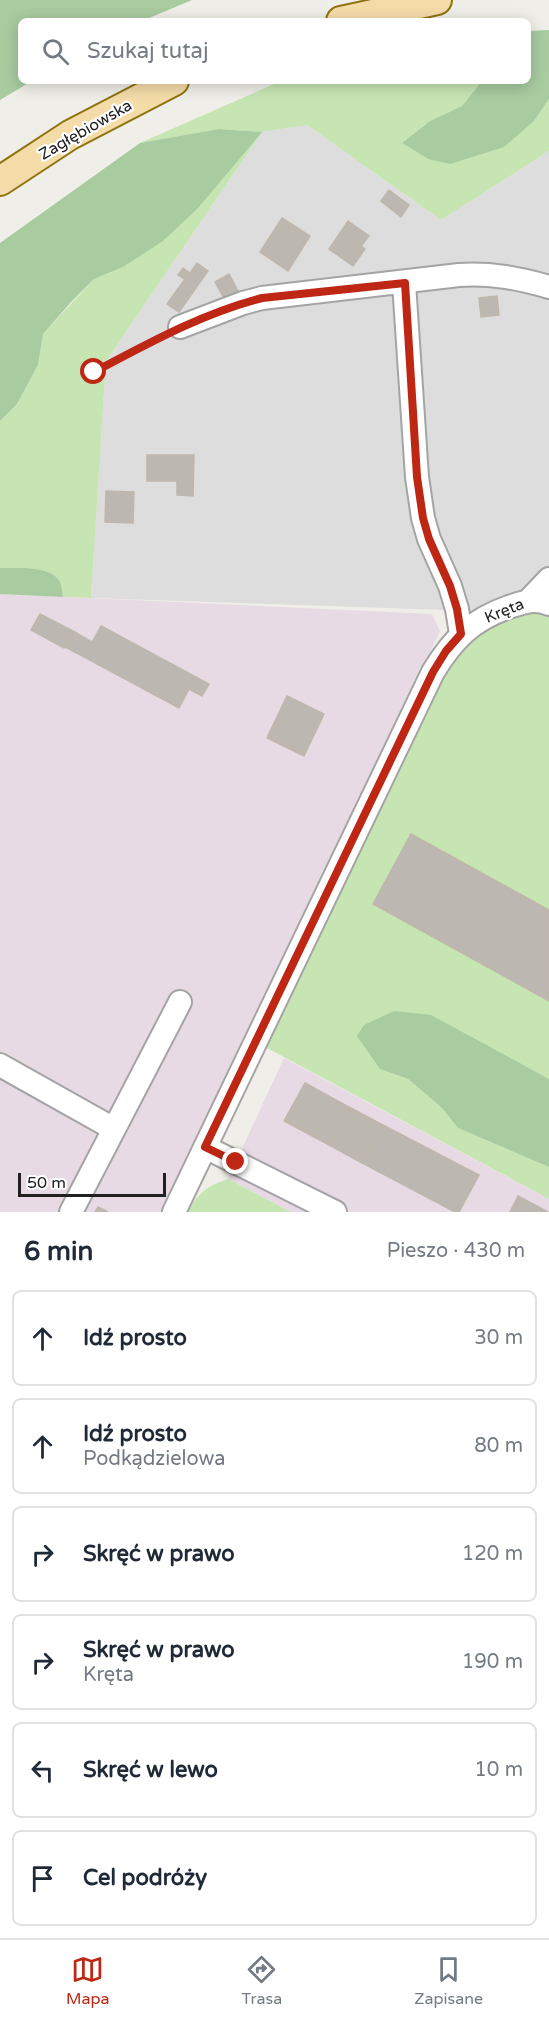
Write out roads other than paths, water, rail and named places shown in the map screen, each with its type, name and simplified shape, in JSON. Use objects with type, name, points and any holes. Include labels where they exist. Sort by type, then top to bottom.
[{"type":"main road","points":[[355,18],[437,0]]},
{"type":"main road","name":"Zagłębiowska","points":[[0,181],[70,135],[168,84]]},
{"type":"street","points":[[180,327],[262,298],[459,275],[482,274],[521,279],[549,287]]},
{"type":"street","points":[[405,283],[417,477],[423,518],[429,539],[450,586],[461,634]]},
{"type":"street","points":[[539,602],[549,579]]},
{"type":"street","name":"Kręta","points":[[174,1212],[433,672],[446,651],[461,634],[478,621],[497,611],[539,602]]},
{"type":"street","points":[[71,1212],[180,1002]]},
{"type":"street","points":[[0,1065],[114,1129]]},
{"type":"street","points":[[205,1147],[335,1212]]}]
